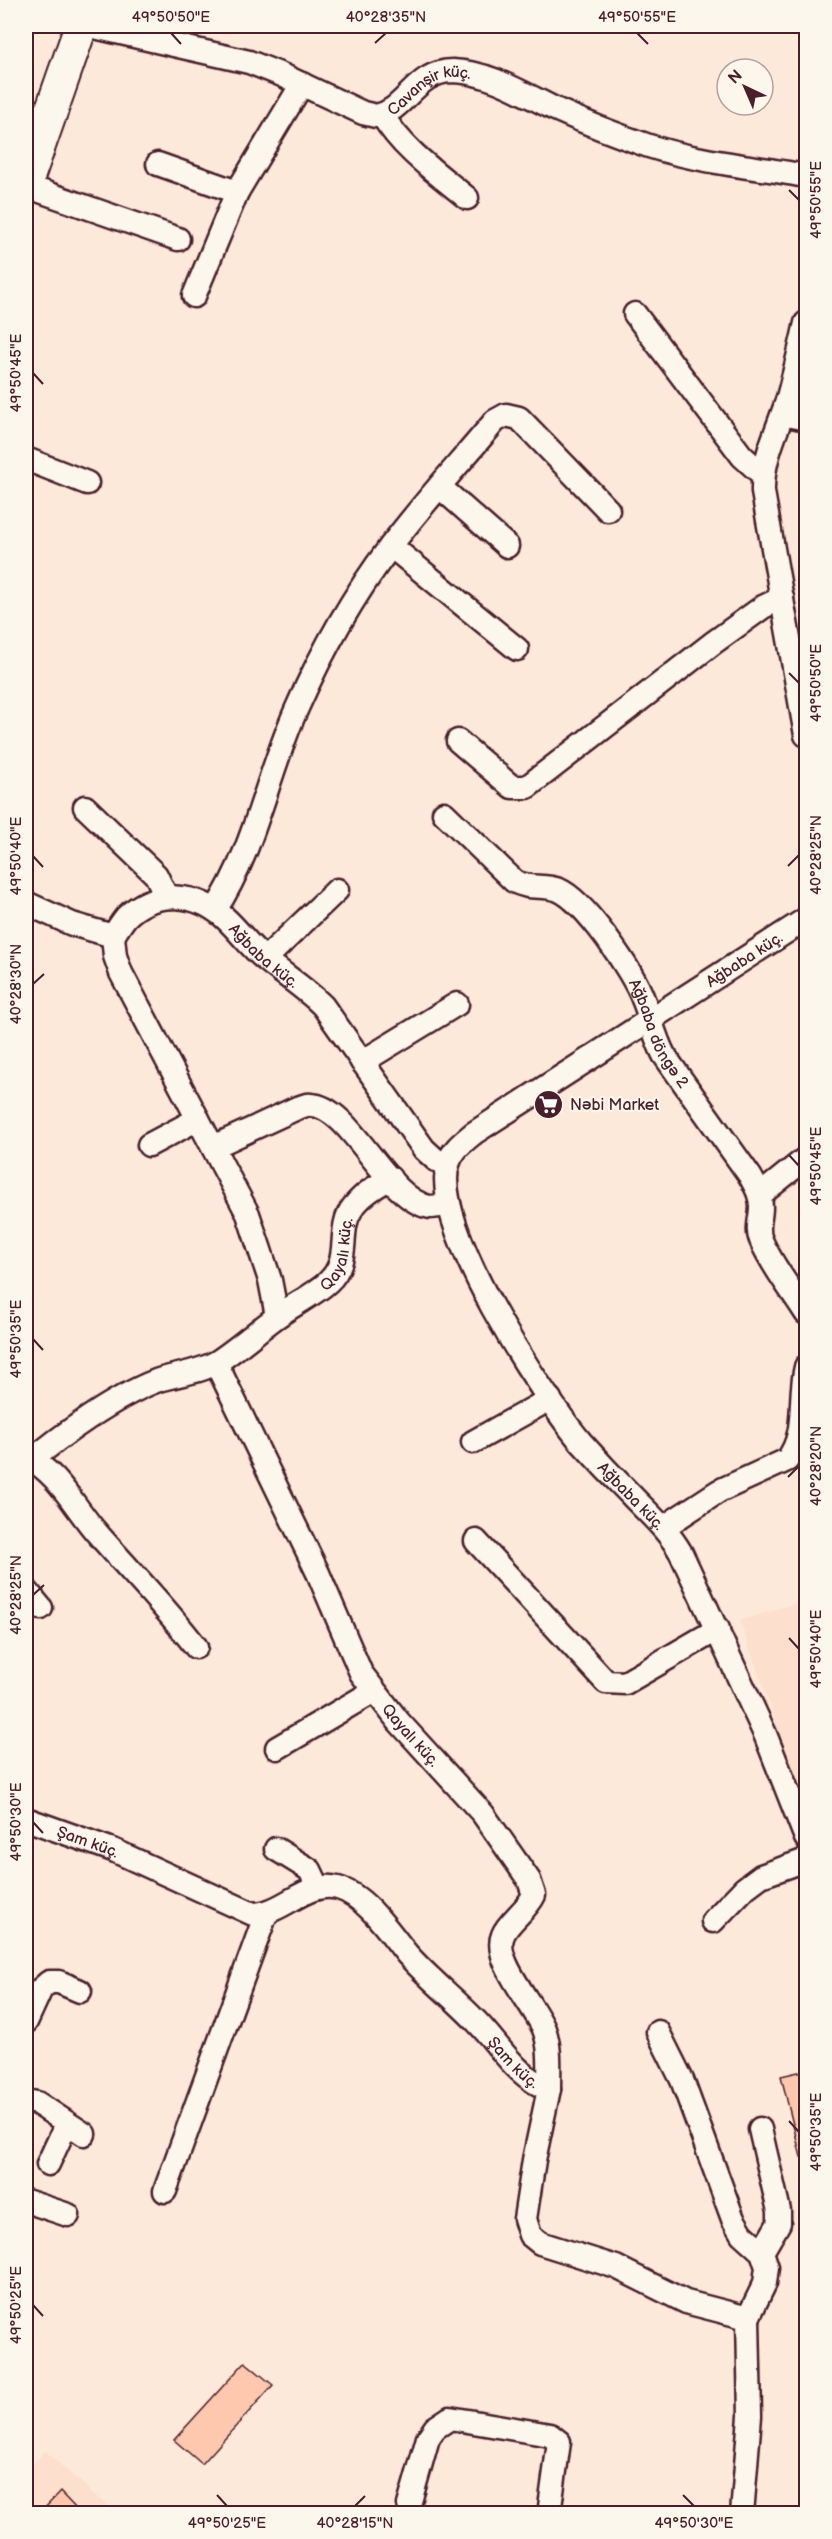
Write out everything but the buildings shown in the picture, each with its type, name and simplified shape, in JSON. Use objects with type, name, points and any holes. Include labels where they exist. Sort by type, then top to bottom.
[{"type":"main road","points":[[26,185],[81,26]]},
{"type":"street","name":"Cavanşir küç.","points":[[90,26],[249,63],[302,84],[363,113],[376,116],[392,109],[415,86],[432,76],[453,71],[472,74],[491,80],[580,120],[651,147],[807,176]]},
{"type":"street","points":[[194,296],[237,192],[302,84]]},
{"type":"street","points":[[382,115],[406,147],[467,198]]},
{"type":"street","points":[[158,164],[237,192]]},
{"type":"street","points":[[26,185],[178,239]]},
{"type":"street","points":[[635,314],[741,456],[763,475]]},
{"type":"street","points":[[807,323],[802,365],[766,457],[763,475],[763,492],[807,735]]},
{"type":"street","points":[[783,414],[807,419]]},
{"type":"street","points":[[215,910],[226,894],[242,856],[296,709],[344,616],[391,546],[495,421],[506,416],[519,418],[608,510]]},
{"type":"street","points":[[26,459],[87,483]]},
{"type":"street","points":[[440,487],[507,546]]},
{"type":"street","points":[[391,546],[517,649]]},
{"type":"street","points":[[458,741],[512,787],[527,787],[721,637],[763,607],[782,598]]},
{"type":"street","points":[[85,807],[156,875],[166,896],[143,904],[126,917],[113,936],[115,956],[121,973],[248,1214],[270,1280],[277,1316]]},
{"type":"street","name":"Ağbaba döngə 2","points":[[444,813],[514,881],[524,888],[559,890],[574,900],[602,933],[631,973],[644,1000],[649,1020],[664,1055],[750,1176],[760,1195]]},
{"type":"street","points":[[264,959],[337,890]]},
{"type":"street","name":"Ağbaba küç.","points":[[166,896],[182,896],[215,910],[264,959],[304,987],[323,1006],[424,1149],[436,1160],[448,1164]]},
{"type":"street","points":[[26,903],[72,924],[113,936]]},
{"type":"street","name":"Ağbaba küç.","points":[[807,919],[474,1133],[457,1148],[448,1164],[446,1181],[448,1204],[469,1261],[480,1284],[550,1399],[582,1442],[664,1527],[681,1553],[765,1734],[807,1838]]},
{"type":"street","points":[[362,1062],[457,1004]]},
{"type":"street","points":[[213,1147],[309,1104],[319,1106],[337,1118],[390,1178],[416,1202],[432,1207],[448,1204]]},
{"type":"street","points":[[149,1145],[198,1119]]},
{"type":"street","points":[[807,1158],[760,1195],[761,1209],[758,1227],[760,1239],[779,1273],[807,1313]]},
{"type":"street","name":"Qayalı küç.","points":[[196,1647],[156,1596],[93,1529],[61,1485],[48,1472],[28,1460],[124,1398],[155,1382],[216,1363],[277,1316],[328,1282],[344,1255],[345,1229],[350,1211],[361,1198],[390,1178]]},
{"type":"street","name":"Qayalı küç.","points":[[216,1363],[318,1573],[349,1648],[374,1691],[483,1814],[529,1880],[534,1895],[530,1904],[503,1934],[500,1951],[505,1965],[533,2006],[545,2032],[549,2063],[549,2089]]},
{"type":"street","points":[[664,1527],[719,1491],[797,1463],[795,1450],[800,1434],[801,1395],[807,1367]]},
{"type":"street","points":[[473,1442],[550,1399]]},
{"type":"street","points":[[476,1542],[606,1682],[625,1683],[718,1629]]},
{"type":"street","points":[[26,1590],[41,1608]]},
{"type":"street","points":[[277,1748],[374,1691]]},
{"type":"street","name":"Şam küç.","points":[[26,1819],[113,1850],[253,1914],[266,1914]]},
{"type":"street","points":[[165,2191],[266,1914],[318,1887],[310,1870],[302,1863],[276,1850]]},
{"type":"street","points":[[713,1921],[745,1888],[761,1876],[807,1860]]},
{"type":"street","name":"Şam küç.","points":[[318,1887],[340,1889],[357,1898],[380,1919],[426,1975],[475,2019],[534,2084],[549,2089],[534,2160],[525,2219],[530,2235],[540,2243],[616,2267],[686,2302],[748,2318]]},
{"type":"street","points":[[26,2022],[41,1989],[49,1982],[59,1982],[80,1991]]},
{"type":"street","points":[[658,2032],[682,2080],[733,2219],[742,2234],[762,2252],[767,2268],[765,2283],[748,2318],[750,2416],[742,2514]]},
{"type":"street","points":[[26,2101],[37,2103],[76,2128],[48,2164]]},
{"type":"street","points":[[760,2129],[779,2211],[779,2223],[762,2252]]},
{"type":"street","points":[[26,2201],[68,2215]]},
{"type":"street","points":[[409,2505],[428,2438],[435,2428],[450,2418],[550,2435],[559,2442],[549,2514]]},
{"type":"shaded area","points":[[806,1600],[806,1807],[740,1621]]},
{"type":"shaded area","points":[[45,2451],[115,2513],[26,2513],[26,2471]]},
{"type":"place","name":"Nəbi Market","points":[[549,1104]]}]
